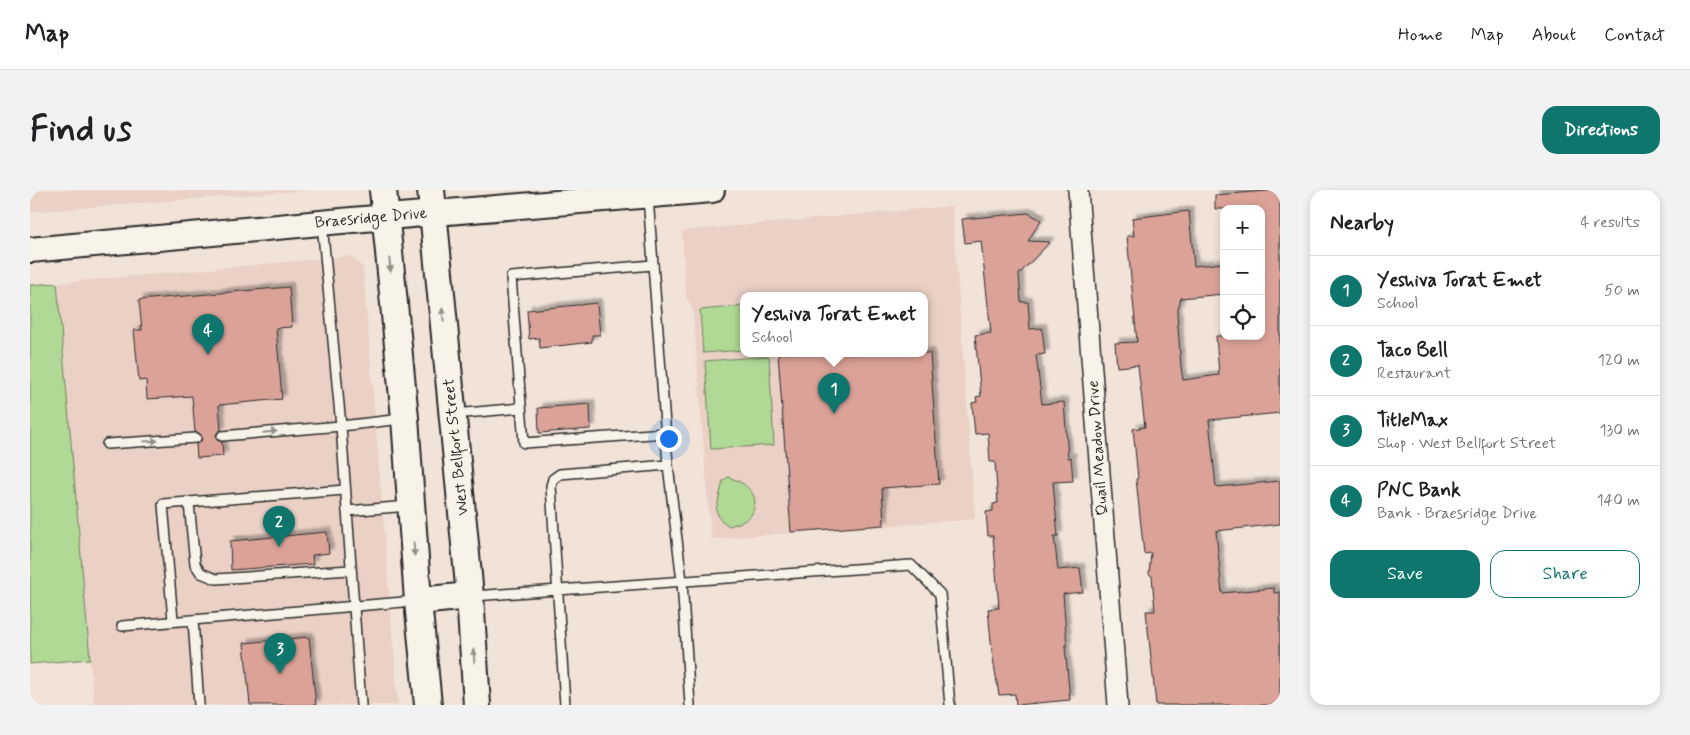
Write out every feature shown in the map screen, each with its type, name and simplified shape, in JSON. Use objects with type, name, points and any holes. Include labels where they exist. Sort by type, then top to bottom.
[{"type":"main road","points":[[383,190],[405,418],[418,601],[428,705]]},
{"type":"main road","name":"West Bellfort Street","points":[[431,201],[470,596],[477,705]]},
{"type":"main road","points":[[418,601],[470,596]]},
{"type":"street","name":"Braesridge Drive","points":[[30,250],[385,217],[431,201],[607,194],[648,195],[712,190]]},
{"type":"street","name":"Quail Meadow Drive","points":[[1078,190],[1118,705]]},
{"type":"lane","points":[[648,195],[668,465],[682,581],[690,705]]},
{"type":"lane","points":[[322,222],[341,426],[361,705]]},
{"type":"lane","points":[[653,265],[511,277],[521,408],[524,443],[666,433]]},
{"type":"lane","points":[[453,414],[521,408]]},
{"type":"lane","points":[[222,436],[341,426],[405,418]]},
{"type":"lane","points":[[107,444],[196,438]]},
{"type":"lane","points":[[565,705],[551,486],[553,479],[560,474],[668,465]]},
{"type":"lane","points":[[173,620],[164,504],[345,490]]},
{"type":"lane","points":[[189,503],[195,564],[201,573],[216,579],[350,570]]},
{"type":"lane","points":[[347,511],[411,506]]},
{"type":"lane","points":[[470,596],[911,564],[940,594],[950,705]]},
{"type":"lane","points":[[122,626],[173,620],[193,620],[418,601]]},
{"type":"lane","points":[[193,620],[199,705]]},
{"type":"shaded area","points":[[30,190],[307,190],[30,212]]},
{"type":"shaded area","points":[[952,206],[975,519],[711,539],[693,310],[686,297],[682,231]]},
{"type":"shaded area","points":[[351,256],[363,268],[398,705],[94,705],[57,283]]},
{"type":"green space","points":[[57,283],[90,659],[30,664],[30,285]]},
{"type":"green space","points":[[740,306],[740,350],[703,353],[700,310]]},
{"type":"green space","points":[[769,357],[774,445],[711,449],[705,361]]},
{"type":"green space","points":[[728,477],[748,488],[755,502],[753,512],[747,519],[729,526],[720,519],[716,510],[723,481]]},
{"type":"building","points":[[1280,190],[1280,413],[1209,420],[1216,487],[1280,481],[1280,524],[1216,531],[1222,593],[1274,588],[1274,593],[1280,592],[1280,705],[1156,705],[1146,611],[1155,611],[1152,576],[1149,574],[1151,553],[1144,554],[1133,429],[1145,427],[1138,365],[1117,367],[1115,343],[1137,342],[1127,236],[1134,236],[1132,218],[1189,211],[1194,266],[1220,263],[1220,294],[1181,298],[1177,313],[1183,380],[1219,375],[1216,336],[1220,336],[1220,340],[1265,340],[1265,205],[1220,205],[1220,209],[1215,209],[1215,195]]},
{"type":"building","points":[[1028,213],[1041,220],[1028,241],[1050,242],[1019,274],[1021,302],[1028,302],[1030,329],[1042,328],[1045,354],[1036,355],[1042,404],[1064,402],[1068,458],[1071,457],[1073,481],[1053,482],[1058,536],[1054,536],[1058,570],[1080,568],[1083,592],[1063,594],[1070,700],[1016,705],[1015,694],[999,695],[992,652],[988,609],[999,608],[993,536],[988,536],[986,512],[993,511],[993,504],[998,503],[995,462],[990,462],[988,433],[975,434],[972,403],[977,402],[976,397],[981,396],[975,335],[991,333],[981,241],[965,243],[962,219]]},
{"type":"building","points":[[289,287],[292,327],[276,328],[282,399],[219,405],[221,430],[216,436],[217,440],[222,442],[223,456],[197,458],[196,444],[201,441],[202,437],[199,433],[195,432],[192,396],[147,399],[146,380],[139,381],[134,330],[142,330],[139,300]]},
{"type":"building","points":[[597,303],[600,335],[592,335],[592,342],[540,348],[539,338],[529,339],[527,310]]},
{"type":"building","points":[[928,353],[930,353],[939,484],[882,488],[884,525],[791,532],[778,357],[928,357]]},
{"type":"building","points":[[590,404],[591,429],[539,433],[538,408]]},
{"type":"building","points":[[327,532],[329,553],[312,555],[313,564],[231,570],[230,541]]},
{"type":"building","points":[[309,637],[316,705],[250,705],[244,643]]},
{"type":"place","name":"PNC Bank","points":[[208,355]]},
{"type":"place","name":"Yeshiva Torat Emet","points":[[834,414]]},
{"type":"place","name":"Taco Bell","points":[[279,547]]},
{"type":"place","name":"TitleMax","points":[[280,674]]}]
